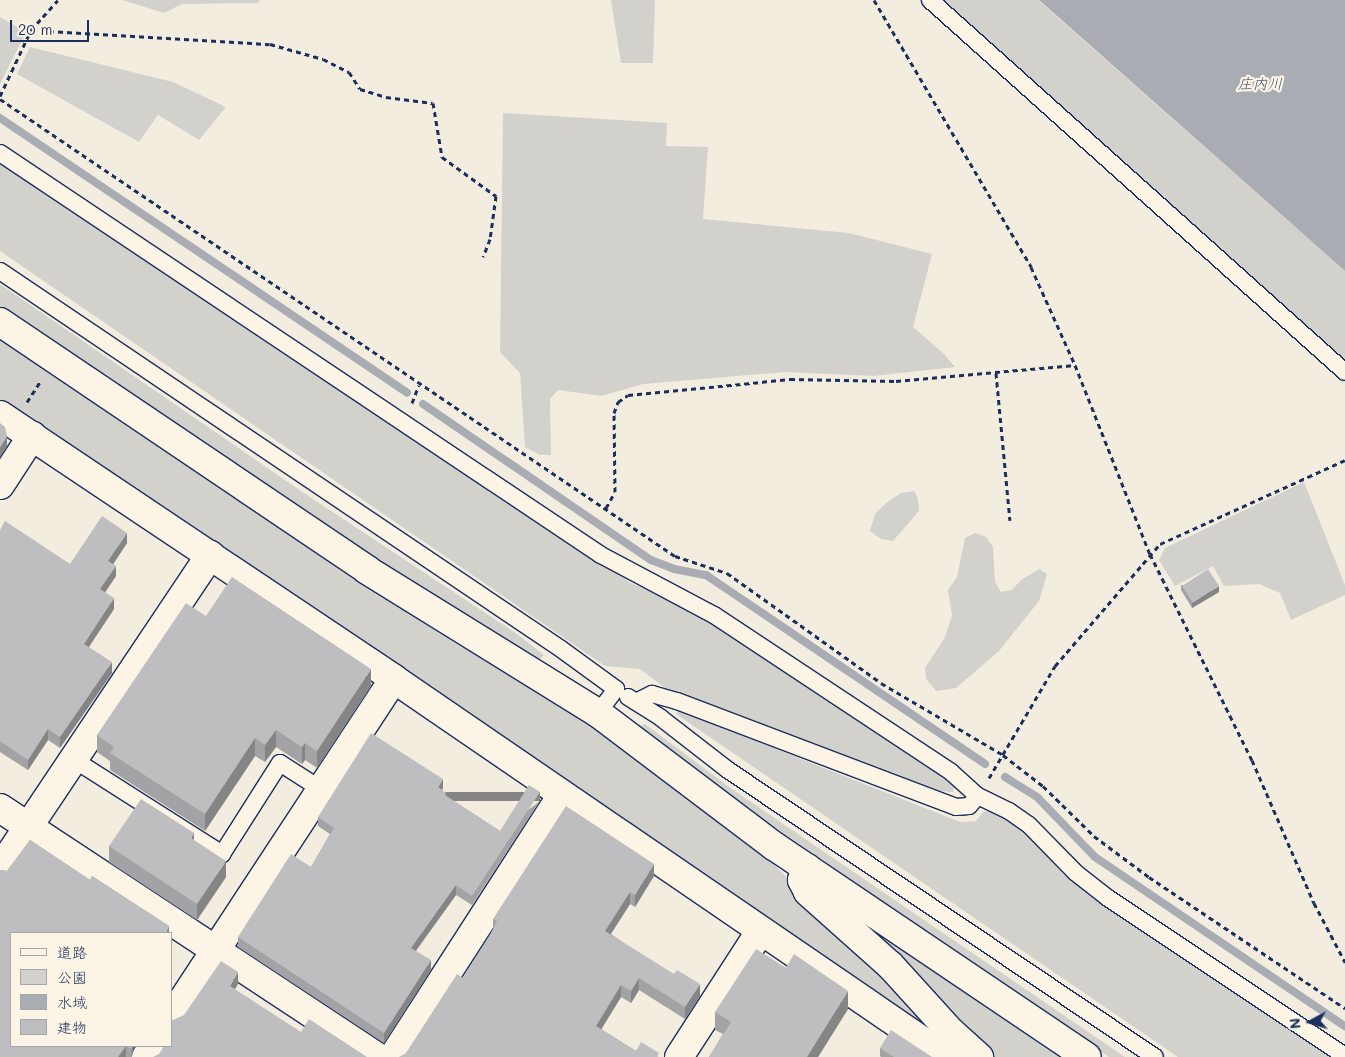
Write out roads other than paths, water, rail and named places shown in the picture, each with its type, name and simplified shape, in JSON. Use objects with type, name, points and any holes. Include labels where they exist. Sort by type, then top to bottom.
[{"type":"street","points":[[0,322],[367,570],[598,713],[807,868],[1087,1057]]},
{"type":"street","points":[[0,415],[394,679],[760,932],[946,1057]]},
{"type":"street","points":[[0,485],[32,436]]},
{"type":"street","points":[[0,869],[210,555]]},
{"type":"street","points":[[172,1016],[394,679]]},
{"type":"street","points":[[393,1057],[562,795]]},
{"type":"street","points":[[0,808],[377,1057]]},
{"type":"street","points":[[807,868],[802,880],[808,892],[890,965],[951,1032],[979,1057]]},
{"type":"street","points":[[680,1057],[760,932]]},
{"type":"lane","points":[[930,0],[1345,372]]},
{"type":"lane","points":[[0,153],[601,555],[714,615],[951,772],[978,796],[1029,825],[1076,873],[1108,898],[1345,1056]]},
{"type":"lane","points":[[0,270],[561,649],[728,770],[1155,1057]]},
{"type":"lane","points":[[598,713],[616,689]]},
{"type":"lane","points":[[636,702],[652,694],[677,701],[956,807],[969,806],[978,796]]},
{"type":"lane","points":[[73,759],[222,854],[280,763],[322,790]]},
{"type":"water","name":"庄内川","points":[[1039,0],[1345,0],[1345,271]]},
{"type":"waterway","points":[[0,118],[407,393]]},
{"type":"waterway","points":[[423,404],[651,560],[674,569],[706,575],[985,764]]},
{"type":"waterway","points":[[1005,777],[1038,798],[1095,857],[1345,1026]]}]
